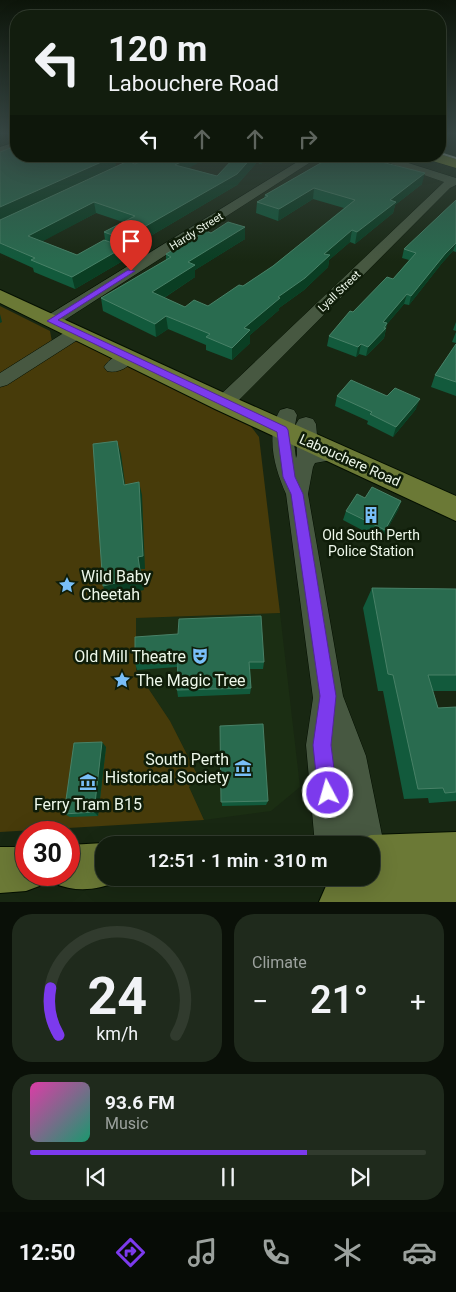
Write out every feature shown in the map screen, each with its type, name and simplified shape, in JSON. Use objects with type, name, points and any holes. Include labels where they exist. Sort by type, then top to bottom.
[{"type":"main road","name":"Labouchere Road","points":[[0,283],[64,322],[120,362],[230,397]]},
{"type":"main road","name":"Labouchere Road","points":[[0,296],[64,322],[230,397],[334,452],[456,509]]},
{"type":"main road","name":"Labouchere Road","points":[[298,433],[456,491]]},
{"type":"main road","points":[[380,857],[456,854]]},
{"type":"main road","points":[[80,866],[95,866]]},
{"type":"main road","points":[[0,870],[15,869]]},
{"type":"main road","points":[[361,896],[456,896]]},
{"type":"street","name":"Hardy Street","points":[[0,381],[64,322],[285,176]]},
{"type":"street","points":[[439,176],[455,181]]},
{"type":"street","name":"Lyall Street","points":[[230,397],[446,186],[455,181]]},
{"type":"street","points":[[297,494],[303,463],[298,433]]},
{"type":"street","points":[[298,433],[289,477],[297,494],[328,696],[350,756],[364,836]]},
{"type":"street","points":[[328,696],[322,745],[332,836]]},
{"type":"street","points":[[347,886],[361,896]]},
{"type":"shaded area","points":[[0,306],[50,331],[52,342],[75,340],[249,424],[259,437],[280,613],[136,618],[136,670],[170,721],[199,778],[189,787],[204,820],[80,827],[80,821],[15,821],[15,831],[0,832]]},
{"type":"shaded area","points":[[280,613],[300,787],[271,811],[204,820],[189,787],[199,778],[170,721],[136,670],[136,618]]},
{"type":"building","points":[[0,176],[70,176],[0,207]]},
{"type":"building","points":[[95,176],[233,176],[123,239],[104,232],[135,216],[94,202],[28,236],[77,255],[104,240],[124,247],[72,277],[31,260],[35,258],[0,243],[0,220]]},
{"type":"building","points":[[298,176],[421,176],[390,200],[396,202],[357,232],[352,230],[324,254],[330,255],[305,278],[278,297],[280,298],[244,328],[250,330],[232,348],[206,337],[210,334],[166,316],[155,324],[101,298],[171,257],[166,254],[206,231],[211,233],[228,222],[245,227],[188,262],[195,265],[152,292],[185,307],[194,300],[208,306],[239,285],[243,286],[273,266],[355,200],[314,188],[279,209],[257,202],[268,196],[265,195]]},
{"type":"building","points":[[456,200],[456,243],[411,296],[407,294],[383,322],[387,323],[384,328],[386,328],[368,347],[361,344],[358,347],[329,336],[350,311],[353,312],[387,277],[393,279],[416,253],[404,249]]},
{"type":"building","points":[[456,344],[456,382],[435,375]]},
{"type":"building","points":[[351,380],[387,396],[395,388],[420,399],[396,427],[370,414],[372,412],[337,396]]},
{"type":"building","points":[[117,441],[124,485],[139,482],[143,556],[138,557],[141,577],[103,586],[93,444]]},
{"type":"building","name":"Old South Perth Police Station","points":[[372,487],[401,501],[385,530],[346,511],[357,494],[365,498]]},
{"type":"building","points":[[372,588],[456,589],[456,675],[428,675],[438,708],[456,707],[456,792],[445,793],[443,788],[418,789],[393,675],[388,674]]},
{"type":"building","name":"Old Mill Theatre","points":[[261,616],[264,662],[249,662],[251,688],[177,690],[178,660],[135,663],[135,637],[178,634],[179,619]]},
{"type":"building","name":"South Perth Historical Society","points":[[263,724],[268,801],[221,802],[220,726]]},
{"type":"building","name":"Ferry Tram B15","points":[[102,742],[94,812],[64,814],[74,743]]},
{"type":"place","name":"Old South Perth Police Station","points":[[371,515]]},
{"type":"place","name":"Wild Baby Cheetah","points":[[67,585]]},
{"type":"place","name":"Old Mill Theatre","points":[[200,656]]},
{"type":"place","name":"The Magic Tree","points":[[122,680]]},
{"type":"place","name":"South Perth Historical Society","points":[[243,768]]},
{"type":"place","name":"Ferry Tram B15","points":[[88,782]]},
{"type":"route","points":[[131,271],[52,321],[282,430],[289,477],[297,494],[328,696],[322,745],[328,793]]}]
